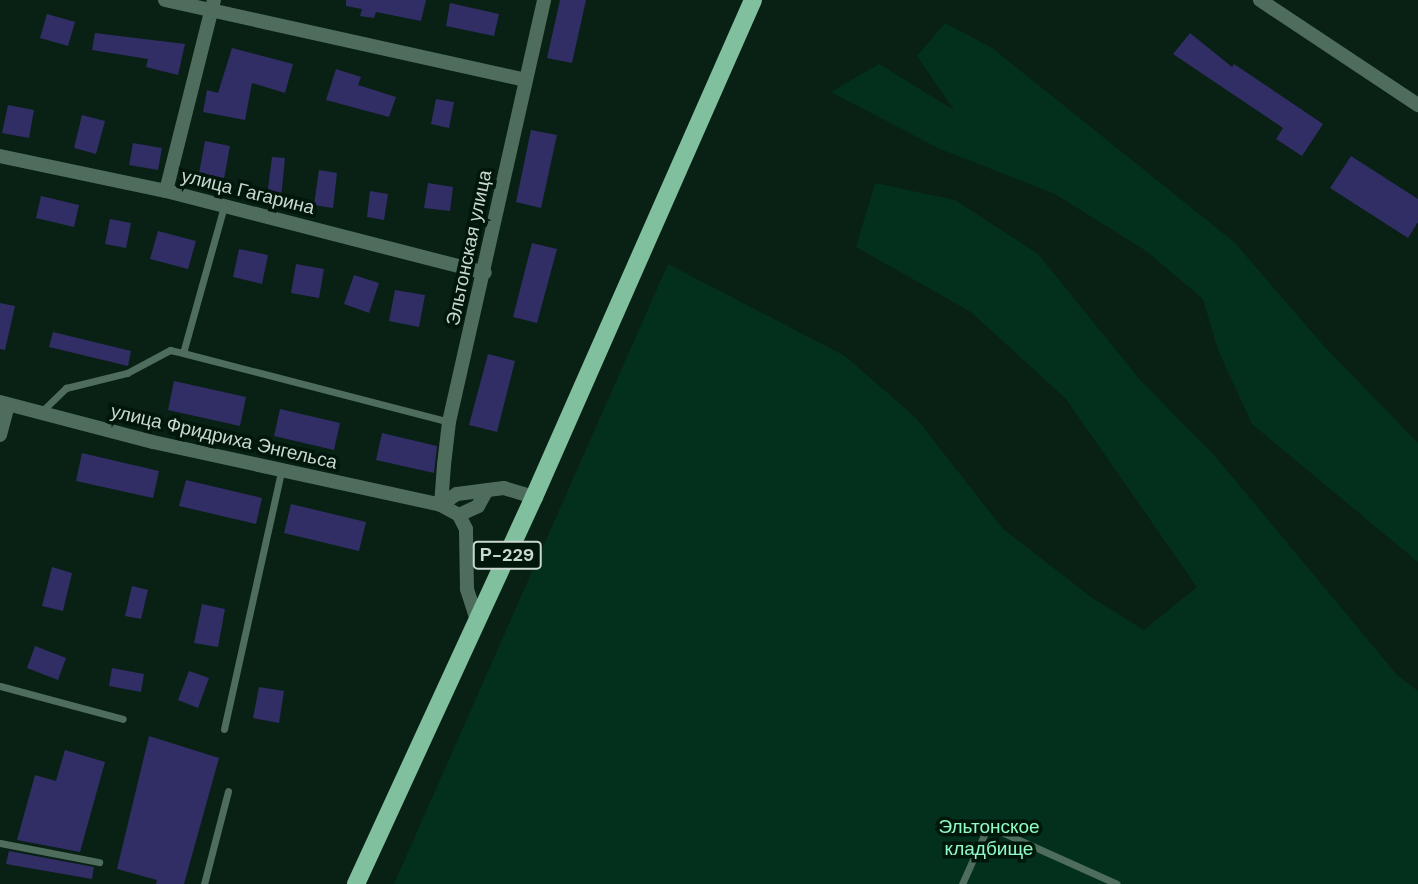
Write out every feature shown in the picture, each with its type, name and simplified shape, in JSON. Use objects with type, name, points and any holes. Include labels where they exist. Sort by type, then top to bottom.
[{"type":"main road","name":"Р-229","points":[[356,884],[534,498],[753,0]]},
{"type":"street","points":[[165,0],[213,5],[525,80]]},
{"type":"street","name":"Эльтонская улица","points":[[440,505],[449,422],[485,273],[544,0]]},
{"type":"street","points":[[1260,0],[1418,105]]},
{"type":"street","points":[[166,191],[213,5]]},
{"type":"street","name":"улица Гагарина","points":[[0,156],[166,191],[485,273]]},
{"type":"street","points":[[0,435],[4,403]]},
{"type":"street","name":"улица Фридриха Энгельса","points":[[4,403],[281,472],[440,505],[459,515]]},
{"type":"street","points":[[440,505],[457,494],[504,488],[534,498]]},
{"type":"street","points":[[477,620],[467,589],[466,528],[459,515],[478,506],[487,490]]},
{"type":"lane","points":[[183,353],[225,206]]},
{"type":"lane","points":[[41,412],[66,388],[127,373],[170,351],[449,422]]},
{"type":"lane","points":[[224,729],[281,472]]},
{"type":"lane","points":[[0,686],[123,719]]},
{"type":"lane","points":[[204,884],[228,792]]},
{"type":"lane","points":[[962,884],[988,826],[1117,884]]},
{"type":"lane","points":[[0,843],[99,862]]},
{"type":"green space","points":[[945,23],[992,48],[1234,242],[1323,345],[1418,443],[1418,562],[1252,424],[1218,350],[1203,299],[1146,251],[1055,194],[940,149],[831,92],[879,64],[954,110],[917,56]]},
{"type":"green space","name":"Эльтонское кладбище","points":[[875,183],[955,200],[1038,254],[1140,380],[1215,456],[1397,675],[1418,691],[1418,884],[394,884],[668,264],[845,356],[916,418],[1003,529],[1091,597],[1144,630],[1197,587],[1066,399],[971,312],[856,247]]},
{"type":"building","points":[[346,0],[426,0],[421,21],[376,12],[374,18],[360,16],[362,9],[346,6]]},
{"type":"building","points":[[560,0],[586,0],[572,63],[547,58]]},
{"type":"building","points":[[450,3],[499,14],[494,36],[446,26]]},
{"type":"building","points":[[47,14],[75,22],[68,46],[40,38]]},
{"type":"building","points":[[95,33],[185,44],[178,75],[146,67],[148,59],[92,50]]},
{"type":"building","points":[[1190,33],[1232,67],[1234,64],[1323,124],[1302,156],[1276,139],[1283,128],[1173,54]]},
{"type":"building","points":[[232,48],[293,64],[285,93],[252,83],[245,120],[203,112],[207,90],[218,93]]},
{"type":"building","points":[[336,69],[361,77],[358,85],[396,97],[389,117],[326,100]]},
{"type":"building","points":[[436,99],[454,102],[449,128],[431,124]]},
{"type":"building","points":[[8,105],[34,110],[29,138],[2,133]]},
{"type":"building","points":[[82,115],[105,121],[96,154],[74,148]]},
{"type":"building","points":[[531,130],[557,135],[541,208],[516,202]]},
{"type":"building","points":[[205,141],[230,146],[223,184],[198,179]]},
{"type":"building","points":[[133,143],[162,148],[158,170],[129,165]]},
{"type":"building","points":[[1351,156],[1418,199],[1418,222],[1408,238],[1330,188]]},
{"type":"building","points":[[272,157],[285,158],[281,199],[267,197]]},
{"type":"building","points":[[319,170],[337,173],[333,208],[314,205]]},
{"type":"building","points":[[428,183],[453,187],[450,211],[424,208]]},
{"type":"building","points":[[370,191],[388,194],[384,220],[367,217]]},
{"type":"building","points":[[41,196],[79,205],[74,227],[36,218]]},
{"type":"building","points":[[110,219],[131,223],[126,248],[105,244]]},
{"type":"building","points":[[158,231],[196,241],[188,269],[150,259]]},
{"type":"building","points":[[532,243],[557,249],[537,323],[513,317]]},
{"type":"building","points":[[239,249],[268,255],[262,284],[233,277]]},
{"type":"building","points":[[296,264],[324,269],[319,298],[291,293]]},
{"type":"building","points":[[354,275],[379,283],[369,313],[344,304]]},
{"type":"building","points":[[395,290],[425,295],[419,327],[389,321]]},
{"type":"building","points":[[0,303],[15,306],[5,350],[0,349]]},
{"type":"building","points":[[53,332],[131,351],[128,366],[49,347]]},
{"type":"building","points":[[488,354],[515,361],[497,432],[469,425]]},
{"type":"building","points":[[174,381],[246,397],[240,426],[168,410]]},
{"type":"building","points":[[280,409],[340,423],[334,450],[274,436]]},
{"type":"building","points":[[382,433],[437,446],[434,473],[376,460]]},
{"type":"building","points":[[82,453],[159,471],[153,498],[76,481]]},
{"type":"building","points":[[186,480],[262,498],[256,524],[179,506]]},
{"type":"building","points":[[291,504],[366,522],[359,551],[284,533]]},
{"type":"building","points":[[52,567],[72,573],[63,611],[42,606]]},
{"type":"building","points":[[132,586],[148,590],[141,619],[125,616]]},
{"type":"building","points":[[202,604],[225,609],[218,647],[194,643]]},
{"type":"building","points":[[35,646],[66,658],[58,680],[27,668]]},
{"type":"building","points":[[112,668],[144,674],[141,692],[109,686]]},
{"type":"building","points":[[189,671],[209,678],[198,708],[178,700]]},
{"type":"building","points":[[259,687],[284,691],[279,723],[253,718]]},
{"type":"building","points":[[149,736],[219,758],[184,884],[156,884],[157,880],[117,869]]},
{"type":"building","points":[[65,750],[105,762],[80,852],[17,840],[35,775],[56,781]]},
{"type":"building","points":[[9,851],[94,867],[92,879],[6,864]]}]
